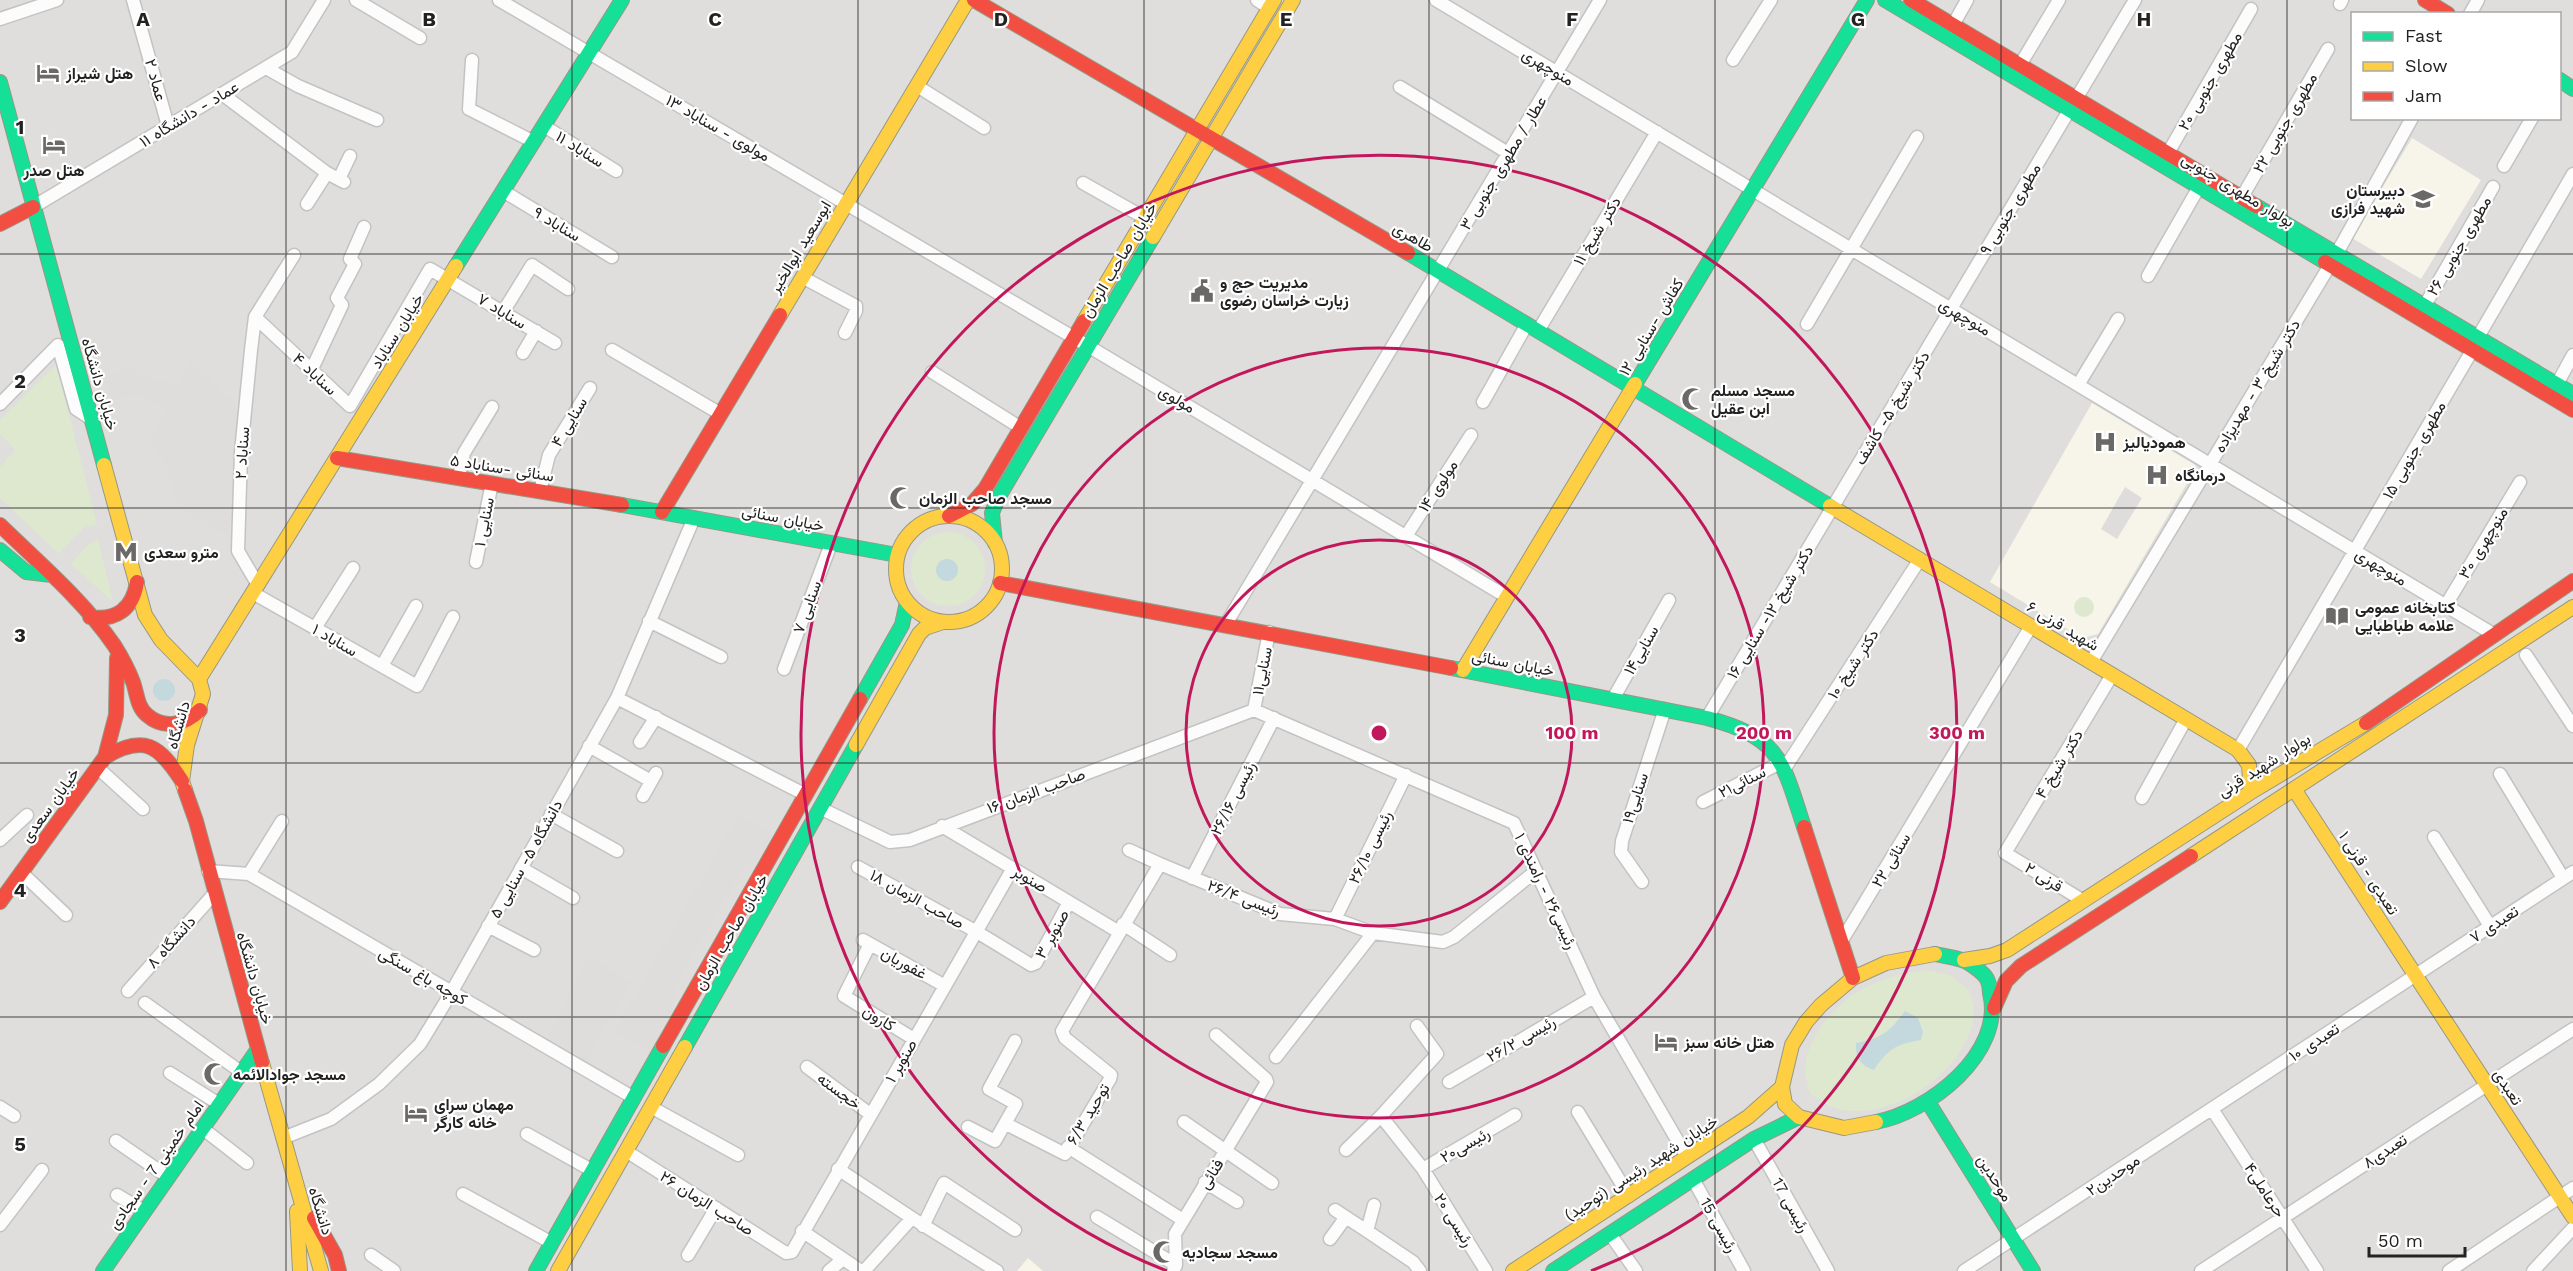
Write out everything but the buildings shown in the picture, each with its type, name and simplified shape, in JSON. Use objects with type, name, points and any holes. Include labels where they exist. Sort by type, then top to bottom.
[{"type":"main road","name":"خیابان سناباد","points":[[199,679],[622,0]]},
{"type":"main road","name":"ابوسعید ابوالخیر","points":[[662,512],[719,413],[968,0]]},
{"type":"main road","name":"طاهری","points":[[974,0],[1533,327],[1832,507]]},
{"type":"main road","name":"خیابان صاحب الزمان","points":[[995,543],[992,513],[998,498],[1293,0]]},
{"type":"main road","name":"کفاش -سنایی ۱۲","points":[[1463,670],[1867,0]]},
{"type":"main road","name":"بولوار مطهری جنوبی","points":[[1885,0],[2073,104],[2168,153],[2242,197],[2334,259],[2475,343],[2573,394]]},
{"type":"main road","name":"بولوار مطهری جنوبی","points":[[1911,0],[2020,65],[2073,104],[2199,187],[2425,305],[2475,343],[2573,410]]},
{"type":"main road","points":[[2425,0],[2445,12]]},
{"type":"main road","name":"خیابان صاحب الزمان","points":[[949,516],[972,504],[985,489],[1272,4]]},
{"type":"main road","name":"خیابان دانشگاه","points":[[0,82],[145,615],[160,640],[199,679]]},
{"type":"main road","points":[[0,224],[33,207]]},
{"type":"main road","name":"سنائی -سناباد ۵","points":[[337,458],[662,512]]},
{"type":"main road","name":"شهید قرنی ۶","points":[[1832,507],[2238,750]]},
{"type":"main road","name":"خیابان سنائی","points":[[662,512],[897,555]]},
{"type":"main road","points":[[949,516],[963,518],[975,523],[995,543],[1002,569],[1000,583],[995,596],[975,615],[962,621],[943,622],[922,615],[907,602],[897,583],[896,569],[897,555],[911,531],[935,518],[949,516]]},
{"type":"main road","points":[[0,525],[52,575],[117,650],[134,684],[138,703],[150,718],[166,724],[176,724],[192,719],[200,710]]},
{"type":"main road","points":[[0,550],[26,572],[52,575]]},
{"type":"main road","points":[[90,617],[107,619],[123,612],[134,598],[137,581]]},
{"type":"main road","name":"بولوار شهید قرنی","points":[[1964,960],[1990,956],[2007,950],[2251,792],[2368,721],[2573,581]]},
{"type":"main road","name":"خیابان سنائی","points":[[1000,583],[1269,632],[1613,699],[1707,718],[1747,729],[1769,745],[1784,765],[1853,978]]},
{"type":"main road","points":[[536,1271],[902,625],[907,602]]},
{"type":"main road","points":[[1994,1008],[1988,978],[1964,960],[1935,954],[1908,957],[1886,963],[1853,978],[1821,1005],[1806,1022],[1792,1045],[1782,1086],[1785,1104],[1798,1117],[1844,1128],[1893,1119],[1928,1102],[1958,1077],[1972,1059],[1987,1037],[1994,1008],[2006,981],[2021,966],[2573,607]]},
{"type":"main road","name":"خیابان صاحب الزمان","points":[[558,1271],[919,634],[933,624],[943,622]]},
{"type":"main road","points":[[101,762],[114,726],[118,694],[117,650]]},
{"type":"main road","name":"دانشگاه","points":[[182,781],[188,745],[203,694],[199,679]]},
{"type":"main road","points":[[101,762],[129,744],[148,747],[159,751],[167,758],[182,781]]},
{"type":"main road","points":[[2238,750],[2249,765],[2251,792]]},
{"type":"main road","name":"خیابان سعدی","points":[[0,902],[101,762]]},
{"type":"main road","name":"خیابان دانشگاه","points":[[182,781],[196,821],[214,894],[296,1184]]},
{"type":"main road","name":"تعبدی - قرنی ۱","points":[[2294,789],[2415,976]]},
{"type":"main road","name":"تعبدی","points":[[2415,976],[2573,1217]]},
{"type":"main road","name":"امام خمینی 7 - سجادی","points":[[103,1271],[258,1049]]},
{"type":"main road","name":"خیابان شهید رئیسی (توحید)","points":[[1514,1271],[1748,1117],[1782,1086]]},
{"type":"main road","name":"موحدین","points":[[1928,1102],[2033,1271]]},
{"type":"main road","points":[[1553,1271],[1754,1139],[1798,1117]]},
{"type":"main road","points":[[296,1184],[300,1271]]},
{"type":"main road","points":[[296,1184],[335,1255],[339,1271]]},
{"type":"main road","name":"دانشگاه","points":[[296,1184],[321,1271]]},
{"type":"street","points":[[0,19],[57,0]]},
{"type":"street","name":"عماد ۲","points":[[133,0],[168,126]]},
{"type":"street","name":"عماد - دانشگاه ۱۱","points":[[33,207],[292,52],[324,0]]},
{"type":"street","points":[[357,0],[420,38]]},
{"type":"street","name":"مولوی - سناباد ۱۳","points":[[499,0],[846,204]]},
{"type":"street","points":[[1257,0],[1272,4]]},
{"type":"street","name":"منوچهری","points":[[1436,0],[2493,634]]},
{"type":"street","name":"عطار / مطهری جنوبی ۳","points":[[1226,624],[1600,0]]},
{"type":"street","points":[[1733,60],[1771,0]]},
{"type":"street","points":[[1953,25],[1967,0]]},
{"type":"street","points":[[2020,65],[2059,0]]},
{"type":"street","name":"مطهری جنوبی ۹","points":[[1951,308],[2135,0]]},
{"type":"street","name":"مطهری جنوبی ۲۰","points":[[2168,153],[2251,9]]},
{"type":"street","name":"مطهری جنوبی ۲۲","points":[[2242,197],[2328,50]]},
{"type":"street","points":[[472,60],[469,109],[534,142]]},
{"type":"street","points":[[266,68],[298,86],[377,120]]},
{"type":"street","points":[[916,86],[984,128]]},
{"type":"street","points":[[1401,87],[1508,153]]},
{"type":"street","points":[[222,94],[327,173],[342,181],[350,156]]},
{"type":"street","name":"دکتر شیخ ۳ - مهدیزاده","points":[[2091,662],[2334,259],[2411,120]]},
{"type":"street","points":[[2504,166],[2531,120]]},
{"type":"street","name":"سناباد ۱۱","points":[[544,126],[616,171]]},
{"type":"street","name":"دکتر شیخ ۱۱","points":[[1483,402],[1657,132]]},
{"type":"street","points":[[1807,324],[1917,137]]},
{"type":"street","points":[[307,204],[327,173]]},
{"type":"street","name":"مطهری جنوبی ۱۵","points":[[2238,750],[2573,174]]},
{"type":"street","points":[[1083,183],[1145,218]]},
{"type":"street","points":[[2148,276],[2199,187]]},
{"type":"street","name":"مطهری جنوبی ۲۶","points":[[2425,305],[2493,188]]},
{"type":"street","name":"سناباد ۹","points":[[503,191],[612,257]]},
{"type":"street","name":"مولوی","points":[[846,204],[1507,597]]},
{"type":"street","points":[[311,371],[342,305],[337,297],[355,264],[350,259],[364,227]]},
{"type":"street","points":[[255,317],[294,255]]},
{"type":"street","points":[[503,312],[532,265],[568,289]]},
{"type":"street","name":"سناباد ۴","points":[[255,317],[350,406],[430,269],[448,279]]},
{"type":"street","points":[[802,277],[856,306],[856,311],[845,333]]},
{"type":"street","name":"سناباد ۷","points":[[448,279],[555,343]]},
{"type":"street","name":"دکتر شیخ ۵- کاشف","points":[[1832,507],[1951,308]]},
{"type":"street","name":"سناباد ۲","points":[[255,317],[241,452],[238,551],[255,589]]},
{"type":"street","points":[[2078,385],[2118,319]]},
{"type":"street","points":[[523,353],[536,331]]},
{"type":"street","points":[[0,404],[58,345],[76,409],[94,421]]},
{"type":"street","points":[[612,350],[719,413]]},
{"type":"street","points":[[2557,384],[2573,355]]},
{"type":"street","points":[[932,372],[1021,428]]},
{"type":"street","name":"سنایی ۴","points":[[540,491],[549,455],[590,388]]},
{"type":"street","points":[[459,477],[464,453],[492,407]]},
{"type":"street","name":"مولوی ۱۴","points":[[1406,536],[1471,435]]},
{"type":"street","name":"منوچهری ۳۰","points":[[2446,605],[2520,482]]},
{"type":"street","name":"سنایی ۱","points":[[477,562],[492,483]]},
{"type":"street","name":"دکتر شیخ ۱۲- سنایی ۱۶","points":[[1707,718],[1832,507]]},
{"type":"street","name":"دانشگاه ۵- سنایی ۵","points":[[283,1138],[331,1119],[379,1084],[420,1044],[452,993],[617,698],[694,518]]},
{"type":"street","name":"سنایی ۷","points":[[784,669],[831,544]]},
{"type":"street","name":"دکتر شیخ ۱۰","points":[[1784,765],[1920,559]]},
{"type":"street","points":[[315,628],[353,568]]},
{"type":"street","name":"سناباد ۱","points":[[255,589],[315,628],[417,686],[453,616]]},
{"type":"street","name":"سنایی۱۴","points":[[1613,699],[1669,600]]},
{"type":"street","points":[[382,666],[416,606]]},
{"type":"street","points":[[650,621],[721,657]]},
{"type":"street","name":"سنائی ۲۲","points":[[1841,942],[2031,626]]},
{"type":"street","name":"سنایی۱۱","points":[[1254,710],[1269,632]]},
{"type":"street","points":[[2526,655],[2573,726]]},
{"type":"street","name":"دکتر شیخ ۴","points":[[2006,853],[2112,675]]},
{"type":"street","points":[[617,698],[806,795]]},
{"type":"street","name":"صاحب الزمان ۱۶","points":[[820,808],[890,842],[910,840],[1254,710]]},
{"type":"street","name":"رئیسی۲۶ - رامندی ۱","points":[[1254,710],[1514,823],[1594,996],[1687,1157]]},
{"type":"street","name":"سنایی۱۹","points":[[1642,882],[1621,852],[1622,840],[1665,710]]},
{"type":"street","points":[[640,742],[656,717]]},
{"type":"street","name":"رئیسی ۲۶/۱۶","points":[[1192,878],[1274,718]]},
{"type":"street","points":[[2142,798],[2186,719]]},
{"type":"street","points":[[589,746],[653,777],[643,796]]},
{"type":"street","points":[[101,762],[143,809]]},
{"type":"street","name":"سنائی٢١","points":[[1703,802],[1784,765]]},
{"type":"street","points":[[2500,774],[2568,875]]},
{"type":"street","name":"رئیسی ۲۶/۱۰","points":[[1335,918],[1406,775]]},
{"type":"street","points":[[551,814],[617,851]]},
{"type":"street","points":[[0,840],[27,815]]},
{"type":"street","points":[[249,873],[282,821]]},
{"type":"street","name":"صنوبر","points":[[942,826],[1069,902],[1170,954]]},
{"type":"street","points":[[2434,837],[2490,926]]},
{"type":"street","name":"رئیسی ۲۶/۴","points":[[1129,850],[1280,914],[1335,918],[1373,933],[1449,941],[1536,871]]},
{"type":"street","name":"قرنی ۲","points":[[2006,853],[2082,900]]},
{"type":"street","points":[[1121,928],[1160,864]]},
{"type":"street","name":"صاحب الزمان ۱۸","points":[[858,867],[1034,965]]},
{"type":"street","points":[[521,868],[573,898]]},
{"type":"street","name":"صنوبر ۱","points":[[789,1253],[1013,868]]},
{"type":"street","name":"کوچه باغ سنگی","points":[[208,871],[249,873],[634,1098]]},
{"type":"street","points":[[21,872],[66,915]]},
{"type":"street","name":"تعبدی ۷","points":[[2415,976],[2568,875]]},
{"type":"street","name":"دانشگاه ۸","points":[[128,991],[214,894]]},
{"type":"street","name":"صنوبر ۳","points":[[1034,965],[1069,902]]},
{"type":"street","points":[[488,926],[534,950]]},
{"type":"street","name":"توحید ۶/۳","points":[[1067,1150],[1111,1075],[1063,1035],[1062,1031],[1121,928]]},
{"type":"street","points":[[1276,1057],[1373,933]]},
{"type":"street","name":"غفوریان","points":[[844,996],[866,942],[945,986]]},
{"type":"street","name":"تعبدی ۱۰","points":[[2212,1109],[2415,976]]},
{"type":"street","name":"کارون","points":[[844,996],[914,1040]]},
{"type":"street","name":"رئیسی ۲۶/۲","points":[[1449,1082],[1594,996]]},
{"type":"street","points":[[145,1003],[242,1072]]},
{"type":"street","points":[[1346,1150],[1381,1116],[1437,1054],[1417,1026]]},
{"type":"street","name":"تعبدی۸","points":[[2201,1271],[2573,1029]]},
{"type":"street","name":"فنائی","points":[[1174,1268],[1175,1234],[1268,1083],[1216,1035]]},
{"type":"street","points":[[968,1127],[995,1141],[1006,1124],[1016,1104],[988,1089],[1014,1041]]},
{"type":"street","name":"خجسته","points":[[807,1067],[870,1114]]},
{"type":"street","points":[[170,1072],[219,1104]]},
{"type":"street","points":[[0,1107],[14,1116]]},
{"type":"street","points":[[651,1107],[738,1155]]},
{"type":"street","name":"حرعاملی۴","points":[[2212,1109],[2317,1271]]},
{"type":"street","name":"موحدین۲","points":[[1965,1271],[2212,1109]]},
{"type":"street","points":[[1578,1112],[1629,1196]]},
{"type":"street","name":"رئیسی۲۰","points":[[1381,1116],[1423,1169],[1515,1115]]},
{"type":"street","points":[[1184,1122],[1272,1183]]},
{"type":"street","points":[[1006,1124],[1067,1150],[1183,1220]]},
{"type":"street","points":[[202,1128],[247,1163]]},
{"type":"street","points":[[527,1134],[593,1171]]},
{"type":"street","name":"رئیسی 17","points":[[1754,1139],[1828,1271]]},
{"type":"street","points":[[116,1142],[168,1177]]},
{"type":"street","name":"صاحب الزمان ۲۶","points":[[626,1151],[789,1253]]},
{"type":"street","points":[[838,1169],[923,1226],[997,1271]]},
{"type":"street","name":"رئیسی ۲۰","points":[[1423,1169],[1486,1271]]},
{"type":"street","points":[[0,1225],[42,1170]]},
{"type":"street","name":"رئیسی 15","points":[[1693,1179],[1744,1271]]},
{"type":"street","points":[[1205,1182],[1237,1202]]},
{"type":"street","points":[[923,1226],[944,1183],[1015,1230]]},
{"type":"street","points":[[2449,1271],[2573,1188]]},
{"type":"street","points":[[462,1194],[552,1243]]},
{"type":"street","points":[[117,1195],[144,1211]]},
{"type":"street","points":[[1367,1231],[1374,1206]]},
{"type":"street","points":[[687,1255],[716,1208]]},
{"type":"street","points":[[1335,1210],[1413,1262],[1420,1271]]},
{"type":"street","points":[[1097,1217],[1174,1268]]},
{"type":"street","points":[[1330,1239],[1346,1217]]},
{"type":"street","points":[[802,1231],[862,1271],[912,1218]]},
{"type":"street","points":[[2533,1271],[2573,1228]]},
{"type":"street","points":[[1610,1234],[1636,1271]]},
{"type":"street","points":[[371,1255],[394,1271]]},
{"type":"street","points":[[829,1271],[843,1258]]},
{"type":"shaded area","points":[[0,0],[2573,0],[2573,1271],[0,1271]]},
{"type":"shaded area","name":"دبیرستان شهید فرازی","points":[[2412,138],[2481,180],[2421,279],[2352,238]]},
{"type":"shaded area","points":[[190,361],[237,404],[230,537],[179,508],[167,466],[149,442],[165,411],[145,395],[111,399],[104,379],[127,364],[135,373],[178,385]]},
{"type":"shaded area","points":[[2092,403],[2195,465],[2195,470],[2098,634],[2082,638],[1990,582]]},
{"type":"shaded area","points":[[2125,487],[2142,498],[2117,539],[2101,529]]},
{"type":"shaded area","points":[[738,816],[773,835],[760,858],[742,870],[675,987],[670,1019],[651,1053],[614,1033]]},
{"type":"shaded area","points":[[589,956],[631,983],[584,1064],[544,1041]]},
{"type":"shaded area","points":[[1028,1258],[1043,1271],[1017,1271]]},
{"type":"green space","points":[[56,365],[97,524],[83,528],[59,554],[0,498],[0,467],[15,450],[0,434],[0,420]]},
{"type":"green space","points":[[941,532],[955,532],[969,538],[979,548],[985,562],[985,576],[979,590],[969,600],[955,606],[941,606],[927,600],[917,590],[911,576],[911,562],[917,548],[927,538]]},
{"type":"green space","points":[[98,539],[113,602],[71,564],[87,546]]},
{"type":"green space","points":[[2084,597],[2091,600],[2094,607],[2091,614],[2084,617],[2077,614],[2074,607],[2077,600]]},
{"type":"green space","points":[[1926,970],[1950,975],[1969,990],[1974,1017],[1967,1039],[1956,1058],[1922,1089],[1885,1107],[1871,1110],[1844,1110],[1831,1107],[1813,1095],[1809,1091],[1806,1078],[1806,1058],[1814,1039],[1831,1014],[1854,994],[1867,987],[1910,972]],"holes":[[[1905,1011],[1921,1039],[1902,1043],[1885,1053],[1857,1057],[1856,1043],[1885,1033]]]},
{"type":"water","points":[[947,559],[955,562],[958,570],[955,578],[947,581],[939,578],[936,570],[939,562]]},
{"type":"water","points":[[164,679],[172,682],[175,690],[172,698],[164,701],[156,698],[153,690],[156,682]]},
{"type":"water","points":[[1905,1011],[1918,1018],[1923,1032],[1921,1040],[1905,1043],[1893,1049],[1874,1070],[1865,1066],[1856,1053],[1856,1043],[1885,1033]]},
{"type":"traffic: fast","points":[[456,266],[622,0]]},
{"type":"traffic: fast","points":[[1635,384],[1867,0]]},
{"type":"traffic: fast","points":[[1885,0],[2325,262]]},
{"type":"traffic: fast","points":[[2561,81],[2573,89]]},
{"type":"traffic: fast","points":[[0,82],[104,465]]},
{"type":"traffic: fast","points":[[2256,206],[2573,394]]},
{"type":"traffic: fast","points":[[995,543],[992,513],[998,498],[1153,237]]},
{"type":"traffic: fast","points":[[1408,253],[1830,506]]},
{"type":"traffic: fast","points":[[622,505],[897,555]]},
{"type":"traffic: fast","points":[[0,550],[26,572],[52,575]]},
{"type":"traffic: fast","points":[[860,699],[902,625],[907,602]]},
{"type":"traffic: fast","points":[[1451,668],[1707,718],[1750,734],[1775,755],[1783,768],[1804,827]]},
{"type":"traffic: fast","points":[[685,1047],[856,745]]},
{"type":"traffic: fast","points":[[1876,1122],[1897,1116],[1939,1093],[1974,1058],[1986,1037],[1992,1015],[1987,979],[1965,961],[1935,954]]},
{"type":"traffic: fast","points":[[536,1271],[663,1046]]},
{"type":"traffic: fast","points":[[103,1271],[258,1049]]},
{"type":"traffic: fast","points":[[1928,1102],[2033,1271]]},
{"type":"traffic: fast","points":[[1553,1271],[1754,1139],[1799,1117]]},
{"type":"traffic: slow","points":[[780,315],[968,0]]},
{"type":"traffic: slow","points":[[1084,321],[1274,0]]},
{"type":"traffic: slow","points":[[1153,237],[1293,0]]},
{"type":"traffic: slow","points":[[199,679],[456,266]]},
{"type":"traffic: slow","points":[[1463,670],[1635,384]]},
{"type":"traffic: slow","points":[[104,465],[145,615],[161,640],[199,679],[203,694],[187,745],[182,781],[185,790]]},
{"type":"traffic: slow","points":[[1830,506],[2238,750],[2249,765],[2251,792]]},
{"type":"traffic: slow","points":[[949,516],[969,520],[986,532],[998,549],[1002,569],[998,589],[986,606],[969,618],[949,622],[929,618],[912,606],[900,589],[896,569],[900,549],[912,532],[929,520],[949,516]]},
{"type":"traffic: slow","points":[[2191,856],[2573,607]]},
{"type":"traffic: slow","points":[[856,745],[919,634],[925,628],[943,622]]},
{"type":"traffic: slow","points":[[1964,960],[1990,956],[2007,950],[2251,792],[2366,723]]},
{"type":"traffic: slow","points":[[2294,789],[2573,1217]]},
{"type":"traffic: slow","points":[[1876,1122],[1844,1128],[1799,1117],[1785,1104],[1782,1087],[1792,1045],[1806,1022],[1821,1005],[1853,978],[1886,963],[1935,954]]},
{"type":"traffic: slow","points":[[558,1271],[685,1047]]},
{"type":"traffic: slow","points":[[262,1063],[321,1271]]},
{"type":"traffic: slow","points":[[1513,1271],[1748,1117],[1782,1087]]},
{"type":"traffic: slow","points":[[297,1211],[300,1271]]},
{"type":"traffic: jam","points":[[974,0],[1408,253]]},
{"type":"traffic: jam","points":[[1911,0],[2256,206]]},
{"type":"traffic: jam","points":[[2425,0],[2445,12]]},
{"type":"traffic: jam","points":[[0,224],[33,207]]},
{"type":"traffic: jam","points":[[2325,262],[2573,410]]},
{"type":"traffic: jam","points":[[662,512],[780,315]]},
{"type":"traffic: jam","points":[[949,516],[972,504],[985,489],[1084,321]]},
{"type":"traffic: jam","points":[[337,458],[622,505]]},
{"type":"traffic: jam","points":[[0,525],[60,582],[102,628],[124,663],[133,682],[139,704],[147,715],[160,723],[174,724],[188,719],[200,710]]},
{"type":"traffic: jam","points":[[2366,723],[2573,581]]},
{"type":"traffic: jam","points":[[90,617],[108,617],[122,611],[132,599],[137,582]]},
{"type":"traffic: jam","points":[[1000,583],[1451,668]]},
{"type":"traffic: jam","points":[[0,902],[105,757],[116,715],[117,658]]},
{"type":"traffic: jam","points":[[663,1046],[860,699]]},
{"type":"traffic: jam","points":[[105,757],[130,746],[150,747],[166,759],[182,781]]},
{"type":"traffic: jam","points":[[185,790],[196,821],[262,1063]]},
{"type":"traffic: jam","points":[[1804,827],[1853,978]]},
{"type":"traffic: jam","points":[[1994,1008],[2006,981],[2021,966],[2191,856]]},
{"type":"traffic: jam","points":[[314,1218],[335,1255],[339,1271]]},
{"type":"place","name":"هتل شیراز","points":[[48,73]]},
{"type":"place","name":"هتل صدر","points":[[54,145]]},
{"type":"place","name":"دبیرستان شهید فرازی","points":[[2423,199]]},
{"type":"place","name":"مدیریت حج و زیارت خراسان رضوی","points":[[1202,291]]},
{"type":"place","name":"مسجد مسلم ابن عقیل","points":[[1693,399]]},
{"type":"place","name":"همودیالیز","points":[[2105,442]]},
{"type":"place","name":"درمانگاه","points":[[2157,475]]},
{"type":"place","name":"مسجد صاحب الزمان","points":[[901,498]]},
{"type":"place","name":"مترو سعدی","points":[[126,552]]},
{"type":"place","name":"کتابخانه عمومی علامه طباطبایی","points":[[2337,616]]},
{"type":"place","name":"هتل خانه سبز","points":[[1666,1042]]},
{"type":"place","name":"مسجد جوادالائمه","points":[[215,1074]]},
{"type":"place","name":"مهمان سرای خانه کارگر","points":[[416,1113]]},
{"type":"place","name":"مسجد سجادیه","points":[[1164,1252]]}]
